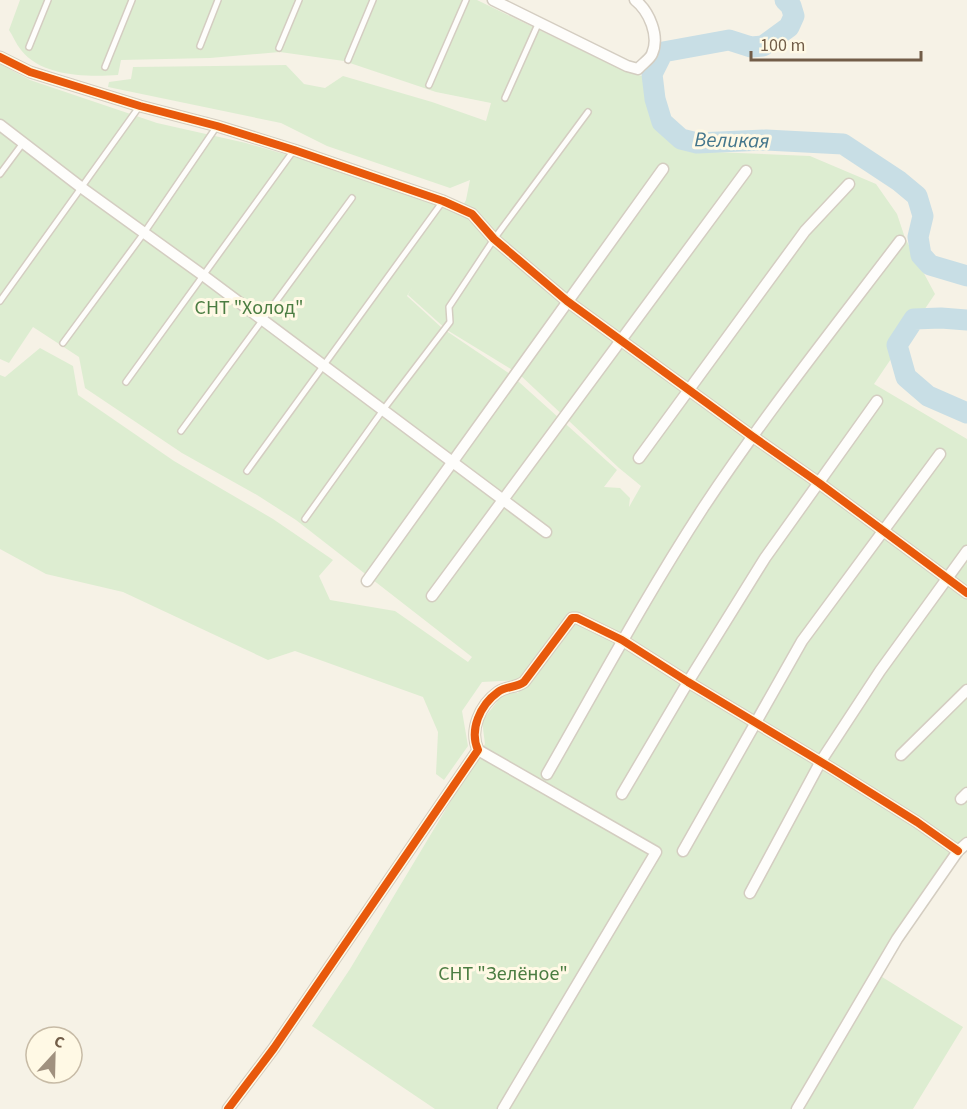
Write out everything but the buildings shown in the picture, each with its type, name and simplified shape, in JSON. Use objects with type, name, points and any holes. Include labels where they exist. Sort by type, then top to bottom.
[{"type":"street","points":[[493,0],[627,66],[638,69],[652,54],[654,38],[646,11],[635,0]]},
{"type":"street","points":[[0,57],[30,72],[294,150],[443,201],[472,214],[494,240],[567,301],[967,593]]},
{"type":"street","points":[[0,124],[82,188],[204,276],[546,532]]},
{"type":"street","points":[[367,581],[663,169]]},
{"type":"street","points":[[432,596],[746,171]]},
{"type":"street","points":[[639,458],[806,231],[849,184]]},
{"type":"street","points":[[547,774],[622,640],[702,509],[752,436],[900,241]]},
{"type":"street","points":[[622,794],[765,558],[877,401]]},
{"type":"street","points":[[683,851],[802,641],[940,454]]},
{"type":"street","points":[[750,893],[821,761],[880,671],[967,550]]},
{"type":"street","points":[[503,1109],[656,852],[478,750],[475,743],[475,724],[478,716],[498,691],[519,686],[524,682],[572,618],[577,618],[622,640],[821,761],[958,851]]},
{"type":"street","points":[[901,755],[967,690]]},
{"type":"street","points":[[228,1109],[274,1048],[478,750]]},
{"type":"street","points":[[797,1109],[897,939],[958,851],[967,843]]},
{"type":"lane","points":[[29,47],[48,0]]},
{"type":"lane","points":[[105,67],[132,0]]},
{"type":"lane","points":[[200,46],[218,0]]},
{"type":"lane","points":[[279,48],[300,0]]},
{"type":"lane","points":[[348,60],[373,0]]},
{"type":"lane","points":[[429,85],[466,0]]},
{"type":"lane","points":[[505,98],[539,22]]},
{"type":"lane","points":[[0,301],[140,106]]},
{"type":"lane","points":[[305,519],[450,322],[449,307],[494,240],[588,112]]},
{"type":"lane","points":[[63,343],[144,233],[217,126]]},
{"type":"lane","points":[[0,174],[23,143]]},
{"type":"lane","points":[[126,382],[294,150]]},
{"type":"lane","points":[[181,431],[352,198]]},
{"type":"lane","points":[[248,471],[443,201]]},
{"type":"green space","points":[[20,0],[477,0],[618,68],[642,76],[662,131],[688,151],[810,156],[876,184],[897,214],[905,238],[935,294],[874,384],[967,439],[967,839],[874,972],[963,1027],[913,1109],[435,1109],[312,1026],[350,969],[485,744],[482,721],[506,690],[518,693],[546,646],[520,680],[482,682],[462,711],[468,746],[444,780],[436,774],[438,732],[423,697],[295,651],[268,660],[123,592],[46,574],[0,549],[0,375],[5,377],[40,348],[73,366],[78,395],[174,461],[273,519],[333,560],[319,576],[330,600],[395,611],[468,662],[472,657],[296,520],[182,453],[85,388],[79,357],[33,327],[9,363],[0,359],[0,64],[30,80],[157,123],[246,143],[394,186],[460,211],[466,200],[470,180],[450,188],[327,146],[281,123],[108,87],[109,82],[131,79],[133,67],[286,65],[304,84],[325,88],[343,76],[432,102],[486,121],[491,103],[436,92],[344,61],[280,52],[210,58],[121,60],[118,75],[93,76],[66,73],[41,66],[30,59],[19,48],[9,30]],"holes":[[[412,288],[408,295],[447,330],[519,374],[641,486],[629,507],[630,498],[620,488],[604,487],[617,470],[510,374],[442,328],[407,296]]]},
{"type":"waterway","name":"Великая","points":[[785,0],[791,6],[794,16],[789,27],[763,46],[751,47],[729,40],[663,52],[652,74],[655,99],[662,122],[681,139],[697,143],[766,140],[843,144],[899,181],[917,196],[923,216],[918,237],[921,255],[930,265],[967,276]]},
{"type":"waterway","name":"Великая","points":[[967,320],[914,319],[897,345],[906,377],[928,396],[967,413]]},
{"type":"cycle path","points":[[0,57],[30,72],[294,150],[443,201],[472,214],[494,239],[567,301],[967,593]]},
{"type":"cycle path","points":[[228,1109],[274,1048],[478,750],[475,734],[481,711],[501,690],[524,682],[572,618],[577,618],[622,640],[917,822],[958,851]]},
{"type":"park label","name":"СНТ \"Холод\"","points":[[249,308]]},
{"type":"park label","name":"СНТ \"Зелёное\"","points":[[503,974]]}]
